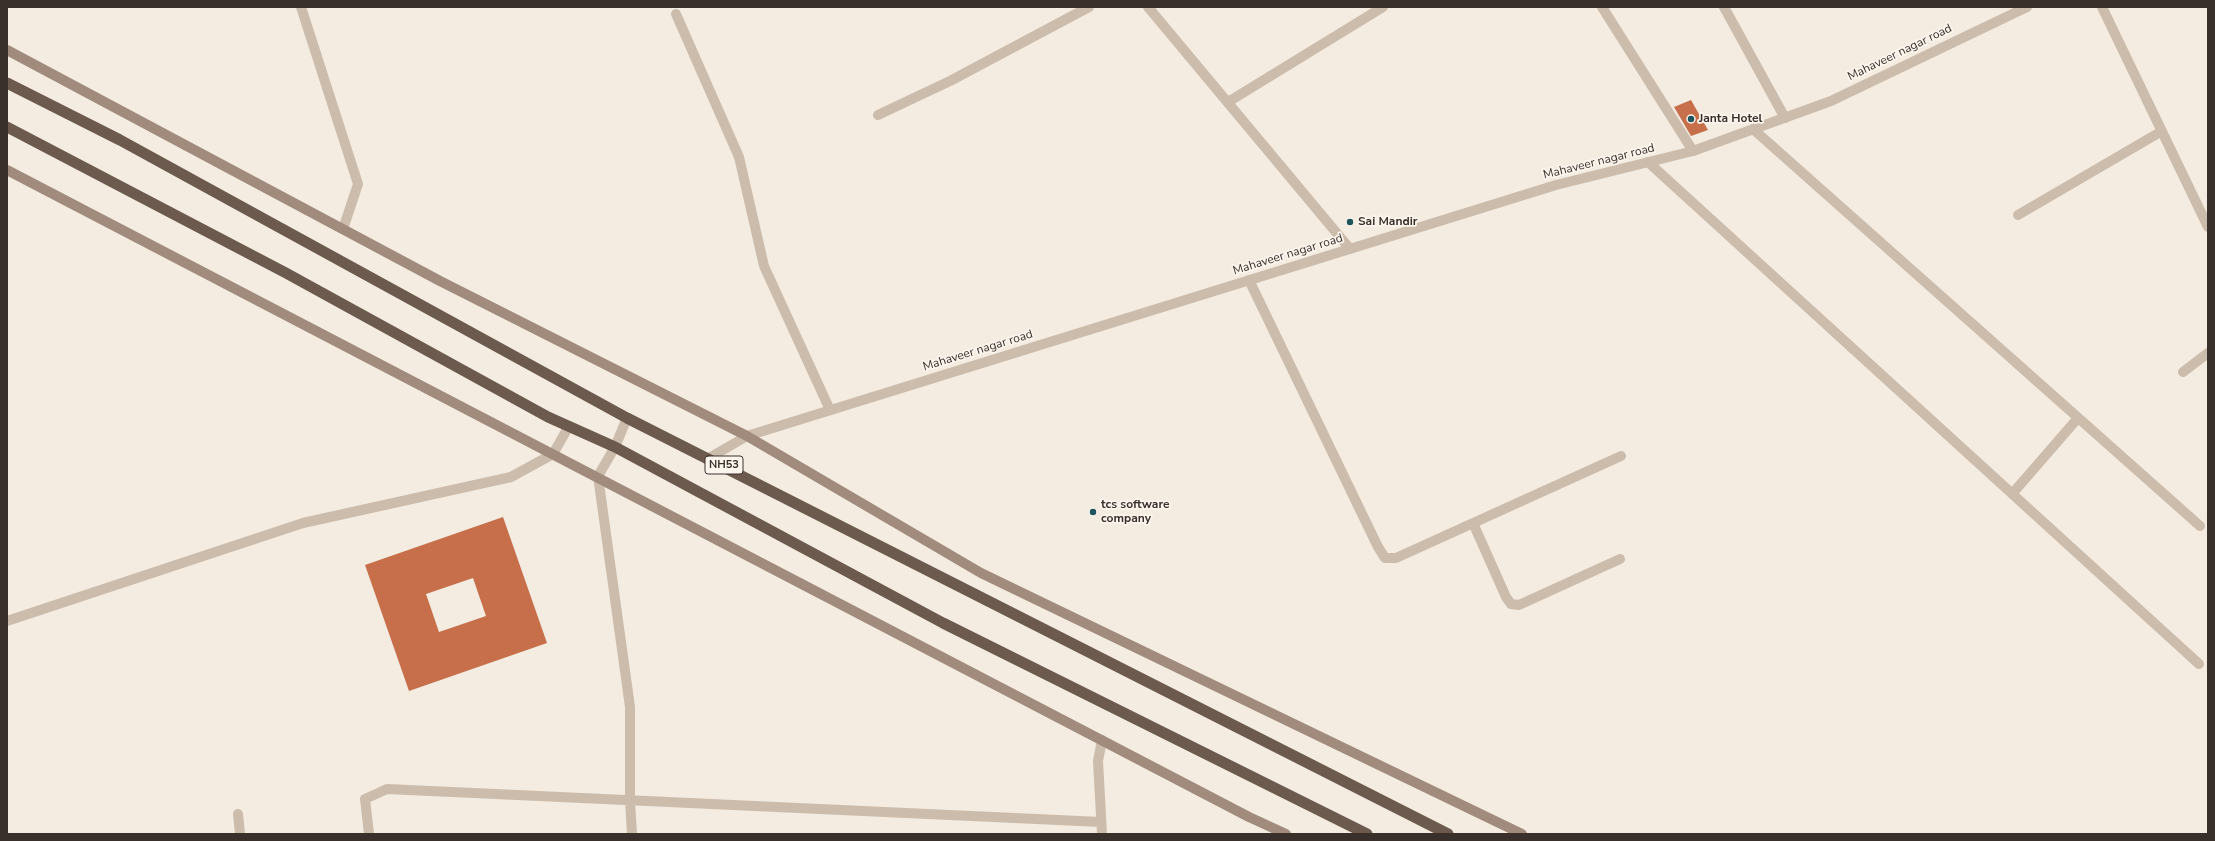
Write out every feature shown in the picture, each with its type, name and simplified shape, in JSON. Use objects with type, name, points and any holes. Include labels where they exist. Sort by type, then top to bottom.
[{"type":"highway","name":"NH53","points":[[7,83],[120,140],[627,418],[709,458],[1448,834]]},
{"type":"highway","points":[[7,127],[286,273],[569,426],[615,447],[943,624],[1367,834]]},
{"type":"main road","points":[[7,50],[440,281],[747,436],[981,573],[1522,834]]},
{"type":"main road","points":[[7,170],[598,476],[1249,817],[1286,834]]},
{"type":"street","points":[[301,7],[358,184],[343,229]]},
{"type":"street","points":[[878,114],[950,81],[1089,7]]},
{"type":"street","points":[[1148,7],[1350,249]]},
{"type":"street","points":[[1228,102],[1382,7]]},
{"type":"street","points":[[1602,7],[1693,151]]},
{"type":"street","points":[[1724,7],[1785,118]]},
{"type":"street","name":"Mahaveer nagar road","points":[[709,458],[747,436],[830,410],[1556,185],[1693,151],[1831,101],[2027,7]]},
{"type":"street","points":[[2102,7],[2208,227]]},
{"type":"street","points":[[676,14],[739,157],[764,266],[830,410]]},
{"type":"street","points":[[1753,129],[2200,526]]},
{"type":"street","points":[[2018,215],[2162,131]]},
{"type":"street","points":[[1648,162],[2198,664]]},
{"type":"street","points":[[1249,280],[1378,547],[1385,558],[1396,558],[1622,456]]},
{"type":"street","points":[[2183,372],[2208,353]]},
{"type":"street","points":[[627,418],[615,447],[598,476],[630,707],[630,801],[632,834]]},
{"type":"street","points":[[2012,494],[2078,418]]},
{"type":"street","points":[[7,621],[303,523],[511,477],[553,454],[569,426]]},
{"type":"street","points":[[1473,523],[1506,597],[1512,604],[1519,605],[1620,559]]},
{"type":"street","points":[[1102,740],[1098,761],[1102,834]]},
{"type":"street","points":[[369,834],[365,799],[387,789],[1101,822]]},
{"type":"street","points":[[238,814],[240,834]]},
{"type":"building","name":"Janta Hotel","points":[[1691,100],[1708,130],[1691,136],[1674,107]]},
{"type":"building","points":[[503,517],[547,643],[409,691],[365,565]],"holes":[[[473,578],[486,616],[439,632],[426,594]]]},
{"type":"place","name":"Janta Hotel","points":[[1691,119]]},
{"type":"place","name":"Sai Mandir","points":[[1350,222]]},
{"type":"place","name":"tcs software company","points":[[1093,512]]}]
